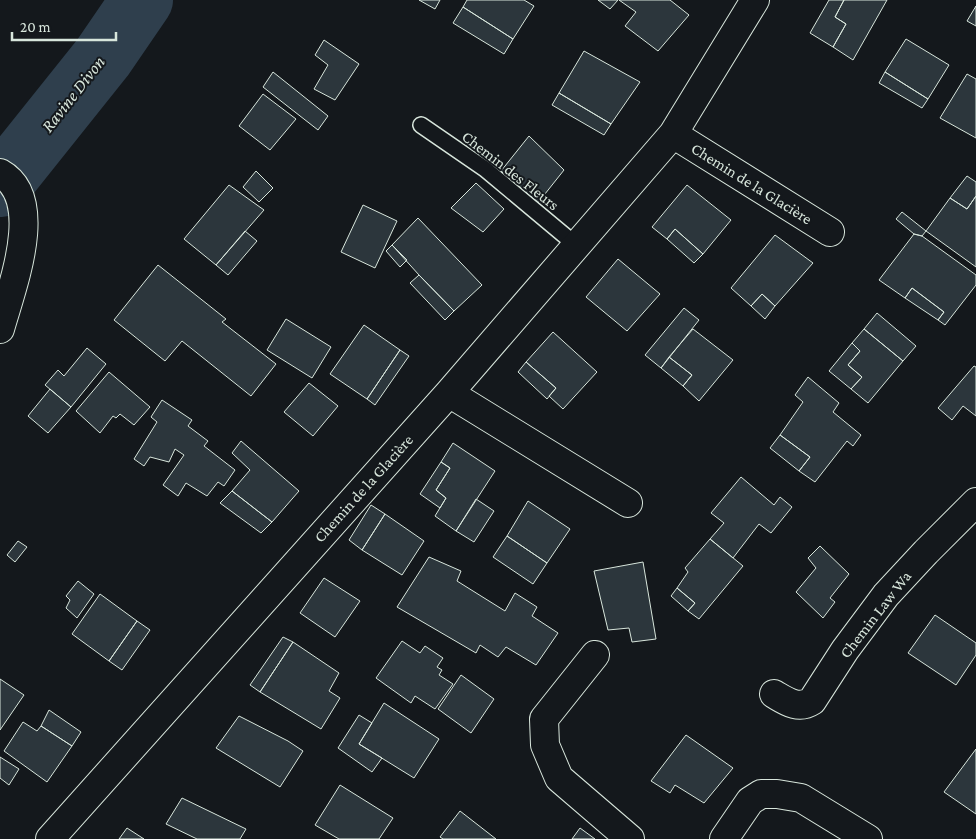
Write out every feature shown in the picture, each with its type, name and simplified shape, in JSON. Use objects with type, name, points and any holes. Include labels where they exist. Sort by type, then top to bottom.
[{"type":"street","name":"Chemin de la Glacière","points":[[50,839],[449,393],[673,134],[755,0]]},
{"type":"street","name":"Chemin de la Glacière","points":[[673,134],[830,232]]},
{"type":"street","points":[[0,173],[7,177],[20,194],[24,223],[21,250],[0,329]]},
{"type":"street","points":[[449,393],[628,502]]},
{"type":"street","name":"Chemin Law Wa","points":[[774,694],[792,704],[807,704],[812,701],[845,650],[886,595],[976,502]]},
{"type":"street","points":[[595,655],[544,719],[545,745],[559,778],[630,839]]},
{"type":"street","points":[[724,839],[750,801],[761,794],[801,798],[868,839]]},
{"type":"lane","name":"Chemin des Fleurs","points":[[422,125],[485,169],[576,245]]},
{"type":"building","points":[[419,0],[440,0],[435,9]]},
{"type":"building","points":[[467,0],[524,0],[534,6],[513,39],[463,7]]},
{"type":"building","points":[[598,0],[618,0],[610,9]]},
{"type":"building","points":[[619,0],[670,0],[689,15],[658,51],[625,26],[636,12]]},
{"type":"building","points":[[829,0],[844,0],[835,17],[846,24],[833,47],[810,33]]},
{"type":"building","points":[[844,0],[887,0],[853,60],[833,47],[846,24],[835,17]]},
{"type":"building","points":[[976,6],[976,26],[967,21]]},
{"type":"building","points":[[463,7],[513,39],[504,54],[453,23]]},
{"type":"building","points":[[906,39],[949,65],[928,99],[885,72]]},
{"type":"building","points":[[324,40],[359,64],[335,100],[314,89],[328,65],[315,55]]},
{"type":"building","points":[[584,51],[640,82],[611,124],[559,93]]},
{"type":"building","points":[[273,72],[328,116],[318,130],[263,87]]},
{"type":"building","points":[[885,72],[928,99],[922,108],[879,83]]},
{"type":"building","points":[[967,74],[976,79],[976,138],[940,118]]},
{"type":"building","points":[[559,93],[611,124],[604,135],[552,105]]},
{"type":"building","points":[[263,94],[296,119],[270,150],[239,126]]},
{"type":"building","points":[[529,136],[564,170],[537,204],[501,171]]},
{"type":"building","points":[[256,171],[273,188],[259,202],[243,187]]},
{"type":"building","points":[[967,176],[976,182],[976,196],[967,209],[950,198]]},
{"type":"building","points":[[476,183],[504,209],[483,232],[451,208]]},
{"type":"building","points":[[229,185],[264,210],[216,265],[184,239]]},
{"type":"building","points":[[687,185],[731,220],[703,254],[675,229],[667,239],[652,227]]},
{"type":"building","points":[[976,196],[976,267],[926,231],[950,198],[967,209]]},
{"type":"building","points":[[363,205],[397,221],[375,268],[341,252]]},
{"type":"building","points":[[902,212],[926,231],[922,236],[914,234],[896,219]]},
{"type":"building","points":[[418,218],[482,285],[454,311],[392,245]]},
{"type":"building","points":[[675,229],[703,254],[694,263],[667,239]]},
{"type":"building","points":[[245,231],[257,241],[228,275],[216,265]]},
{"type":"building","points":[[914,234],[922,236],[976,275],[976,285],[945,325],[938,320],[944,312],[912,288],[905,298],[879,280]]},
{"type":"building","points":[[775,235],[813,263],[775,306],[762,294],[751,306],[731,288]]},
{"type":"building","points":[[392,245],[407,260],[400,267],[386,251]]},
{"type":"building","points":[[618,259],[660,294],[627,331],[586,297]]},
{"type":"building","points":[[158,265],[226,319],[222,322],[276,364],[251,396],[182,341],[165,361],[114,320]]},
{"type":"building","points":[[419,275],[454,311],[445,320],[410,283]]},
{"type":"building","points":[[912,288],[944,312],[938,320],[905,298]]},
{"type":"building","points":[[762,294],[775,306],[765,319],[751,306]]},
{"type":"building","points":[[684,308],[699,320],[661,368],[645,355]]},
{"type":"building","points":[[877,313],[916,346],[903,361],[864,329]]},
{"type":"building","points":[[286,319],[331,347],[312,378],[267,350]]},
{"type":"building","points":[[364,325],[400,350],[367,399],[330,374]]},
{"type":"building","points":[[693,329],[733,360],[699,401],[683,386],[692,375],[669,357]]},
{"type":"building","points":[[864,329],[903,361],[868,403],[851,389],[862,377],[848,365],[860,351],[852,343]]},
{"type":"building","points":[[553,332],[597,372],[563,409],[549,396],[556,388],[526,362]]},
{"type":"building","points":[[852,343],[860,351],[848,365],[862,377],[851,389],[829,371]]},
{"type":"building","points":[[87,348],[106,364],[71,407],[45,385],[58,370],[64,376]]},
{"type":"building","points":[[400,350],[409,356],[375,405],[367,399]]},
{"type":"building","points":[[669,357],[692,375],[683,386],[661,368]]},
{"type":"building","points":[[526,362],[556,388],[547,399],[518,372]]},
{"type":"building","points":[[974,366],[976,367],[976,416],[963,406],[952,420],[938,408]]},
{"type":"building","points":[[109,372],[150,407],[134,425],[120,414],[116,418],[113,416],[100,433],[76,411]]},
{"type":"building","points":[[808,377],[839,403],[833,412],[861,435],[853,446],[847,441],[815,482],[799,471],[810,457],[780,435],[803,402],[795,395]]},
{"type":"building","points":[[309,383],[338,406],[313,436],[284,412]]},
{"type":"building","points":[[50,389],[71,407],[48,433],[28,416]]},
{"type":"building","points":[[162,400],[192,420],[188,426],[208,441],[204,446],[235,470],[224,486],[218,482],[207,496],[186,483],[178,496],[163,485],[184,455],[175,449],[169,462],[150,457],[144,466],[134,459],[157,422],[151,417]]},
{"type":"building","points":[[780,435],[810,457],[799,471],[770,448]]},
{"type":"building","points":[[241,441],[299,491],[272,522],[232,491],[250,470],[232,453]]},
{"type":"building","points":[[453,443],[495,471],[456,531],[435,516],[446,498],[436,490],[450,468],[441,462]]},
{"type":"building","points":[[441,462],[450,468],[436,490],[446,498],[440,508],[420,494]]},
{"type":"building","points":[[741,477],[774,505],[780,497],[792,507],[771,533],[759,524],[733,558],[710,539],[724,523],[711,513]]},
{"type":"building","points":[[232,491],[272,522],[261,533],[220,503]]},
{"type":"building","points":[[476,499],[494,511],[474,542],[456,531]]},
{"type":"building","points":[[528,501],[570,529],[547,563],[507,536]]},
{"type":"building","points":[[371,505],[385,514],[362,550],[349,540]]},
{"type":"building","points":[[385,514],[424,541],[402,575],[362,550]]},
{"type":"building","points":[[507,536],[547,563],[533,584],[493,557]]},
{"type":"building","points":[[710,539],[743,566],[699,619],[688,611],[695,603],[677,588],[688,572],[685,568]]},
{"type":"building","points":[[18,541],[27,547],[15,562],[7,555]]},
{"type":"building","points":[[820,546],[849,574],[830,598],[835,602],[823,618],[796,592],[816,568],[808,558]]},
{"type":"building","points":[[429,557],[461,571],[457,581],[505,611],[515,593],[537,607],[532,616],[558,633],[536,665],[506,647],[498,657],[480,645],[476,653],[397,607]]},
{"type":"building","points":[[643,562],[656,639],[632,642],[629,628],[608,630],[594,571]]},
{"type":"building","points":[[324,578],[360,601],[335,637],[300,613]]},
{"type":"building","points":[[78,581],[94,594],[77,618],[66,608],[70,600],[66,596]]},
{"type":"building","points":[[677,588],[695,603],[688,611],[671,596]]},
{"type":"building","points":[[100,594],[137,621],[109,661],[72,634]]},
{"type":"building","points":[[935,615],[976,643],[976,655],[956,685],[908,653]]},
{"type":"building","points":[[137,621],[150,630],[122,670],[109,661]]},
{"type":"building","points":[[283,637],[293,642],[260,692],[250,685]]},
{"type":"building","points":[[402,641],[420,653],[425,646],[443,658],[437,667],[442,670],[439,675],[453,684],[435,709],[415,696],[411,703],[376,678]]},
{"type":"building","points":[[293,642],[339,673],[329,691],[340,698],[321,729],[260,692]]},
{"type":"building","points":[[461,675],[494,699],[471,733],[438,709]]},
{"type":"building","points":[[0,679],[24,695],[0,730]]},
{"type":"building","points":[[384,703],[439,739],[414,778],[359,744]]},
{"type":"building","points":[[49,710],[81,732],[72,746],[41,726]]},
{"type":"building","points":[[359,715],[372,723],[359,744],[382,758],[372,772],[338,748]]},
{"type":"building","points":[[239,716],[288,741],[303,751],[280,787],[216,748]]},
{"type":"building","points":[[23,722],[37,731],[41,726],[72,746],[47,782],[4,751]]},
{"type":"building","points":[[686,735],[733,768],[704,803],[675,785],[670,793],[651,781]]},
{"type":"building","points":[[976,749],[976,814],[944,792]]},
{"type":"building","points":[[0,757],[19,769],[9,785],[0,778]]},
{"type":"building","points":[[340,785],[393,818],[379,839],[339,839],[315,825]]},
{"type":"building","points":[[182,798],[246,829],[240,839],[197,839],[166,824]]},
{"type":"building","points":[[460,811],[496,839],[443,839],[440,837]]},
{"type":"building","points":[[127,828],[144,839],[119,839]]},
{"type":"building","points":[[580,828],[595,839],[572,839]]},
{"type":"waterway","name":"Ravine Divon","points":[[0,186],[103,57],[142,0]]}]
